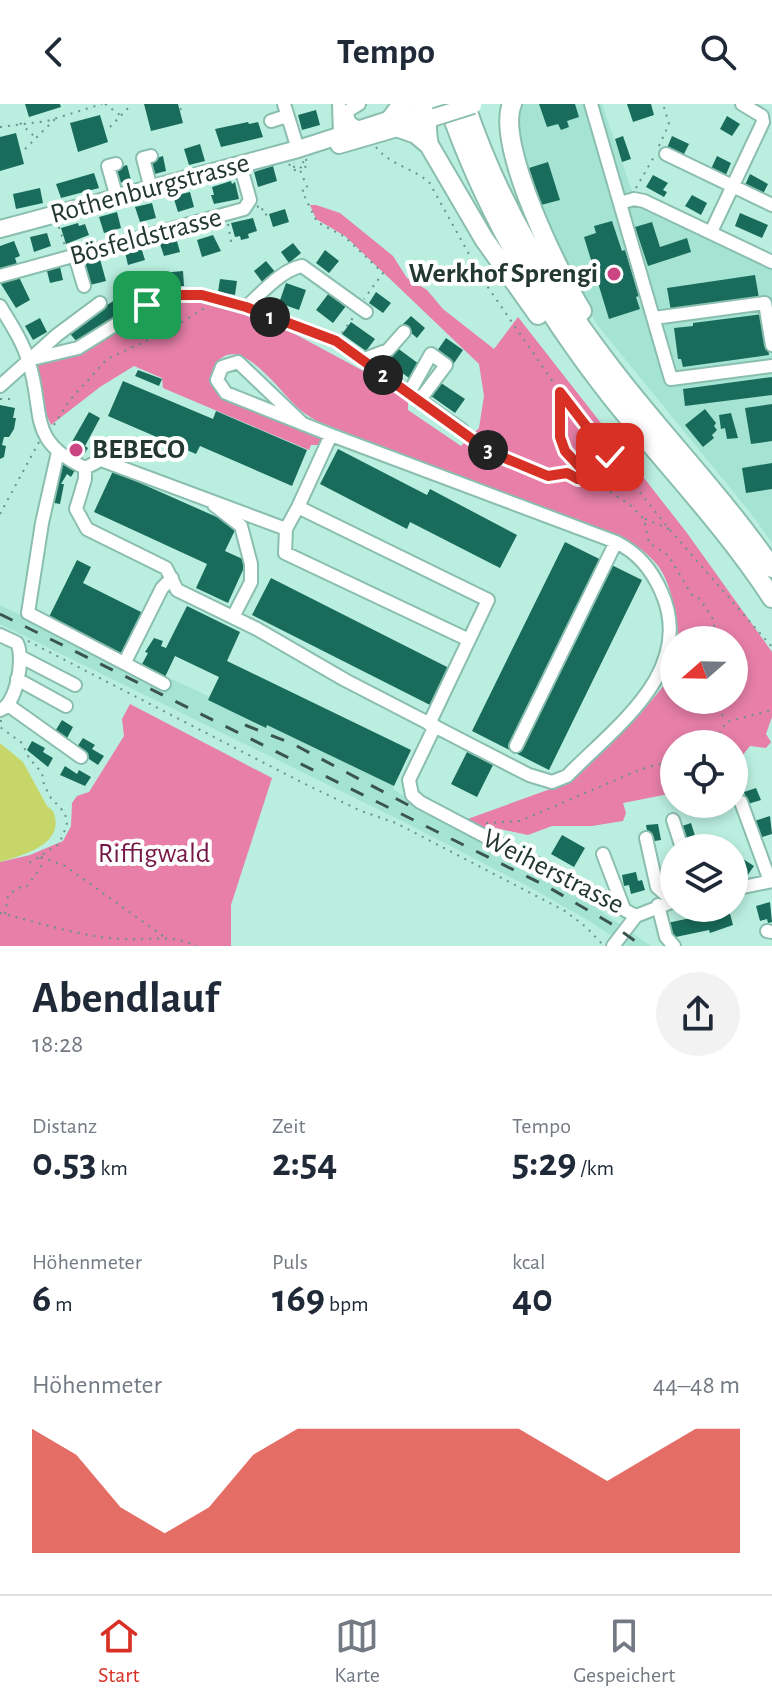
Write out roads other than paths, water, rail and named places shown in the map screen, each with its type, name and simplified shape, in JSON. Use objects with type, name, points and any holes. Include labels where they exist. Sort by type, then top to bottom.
[{"type":"highway","points":[[402,104],[394,124],[416,134],[429,145],[500,263],[565,351],[614,399]]},
{"type":"highway","points":[[465,104],[497,186],[543,273],[621,381],[691,462],[772,568]]},
{"type":"highway","points":[[512,104],[508,125],[512,148],[563,279],[600,340],[677,438],[691,462]]},
{"type":"highway","points":[[429,145],[432,109]]},
{"type":"highway","points":[[432,109],[472,168],[509,246],[563,332],[614,399],[736,546],[772,598]]},
{"type":"main road","name":"Rothenburgstrasse","points":[[1,229],[240,164],[294,159],[351,143],[432,109],[476,104]]},
{"type":"main road","name":"Rothenburgstrasse","points":[[294,159],[340,135],[394,124]]},
{"type":"street","points":[[339,104],[340,135]]},
{"type":"street","points":[[359,104],[346,112],[350,123],[361,129]]},
{"type":"street","points":[[591,104],[671,379],[772,366]]},
{"type":"street","points":[[711,232],[763,122],[762,116],[742,104]]},
{"type":"street","points":[[271,121],[286,110],[294,159]]},
{"type":"street","points":[[666,154],[772,205]]},
{"type":"street","points":[[151,156],[143,158],[151,189]]},
{"type":"street","points":[[116,164],[108,166],[117,198]]},
{"type":"street","name":"Bösfeldstrasse","points":[[0,276],[244,209],[249,204],[240,164]]},
{"type":"street","points":[[620,203],[634,199],[644,201],[772,262]]},
{"type":"street","points":[[72,257],[84,286]]},
{"type":"street","points":[[246,307],[274,282],[302,266],[362,309]]},
{"type":"street","points":[[28,360],[78,348],[152,302],[168,296],[202,295],[246,307],[336,341],[462,430]]},
{"type":"street","points":[[0,386],[100,303]]},
{"type":"street","points":[[654,318],[765,303],[772,345]]},
{"type":"street","points":[[0,306],[28,360],[39,423],[49,432],[58,452],[85,468]]},
{"type":"street","points":[[365,362],[367,358],[388,350],[404,332]]},
{"type":"street","points":[[85,468],[76,509],[87,529],[166,568],[177,590],[529,775],[552,782],[567,776],[631,711],[662,671],[669,650],[671,626],[666,601],[655,578],[634,551],[616,542],[331,435],[303,424],[226,393],[217,380],[222,367],[238,362],[303,424]]},
{"type":"street","points":[[331,435],[286,529],[285,553],[469,640]]},
{"type":"street","points":[[58,452],[42,523],[28,613],[164,684]]},
{"type":"street","points":[[85,468],[101,460],[286,529]]},
{"type":"street","points":[[202,496],[238,523],[247,545],[251,582],[233,617]]},
{"type":"street","points":[[298,507],[488,600],[432,725]]},
{"type":"street","points":[[516,746],[616,542]]},
{"type":"street","points":[[125,662],[162,588],[172,578]]},
{"type":"street","points":[[0,635],[17,643],[21,657],[17,679],[3,709],[81,757]]},
{"type":"street","points":[[21,657],[75,685]]},
{"type":"street","points":[[17,679],[66,706]]},
{"type":"street","name":"Weiherstrasse","points":[[432,725],[409,780],[412,795],[433,810],[630,912],[658,905]]},
{"type":"street","points":[[747,818],[771,881],[748,886]]},
{"type":"street","points":[[673,820],[678,834]]},
{"type":"street","points":[[646,838],[655,882],[660,887]]},
{"type":"street","points":[[603,854],[630,912],[613,946]]},
{"type":"street","points":[[658,905],[666,937],[674,946]]},
{"type":"railway","points":[[0,614],[548,887],[610,923],[642,946]]},
{"type":"railway","points":[[245,725],[293,744],[410,806]]},
{"type":"place","name":"Werkhof Sprengi","points":[[614,274]]},
{"type":"place","name":"BEBECO","points":[[76,450]]},
{"type":"park label","name":"Riffigwald","points":[[154,854]]}]
